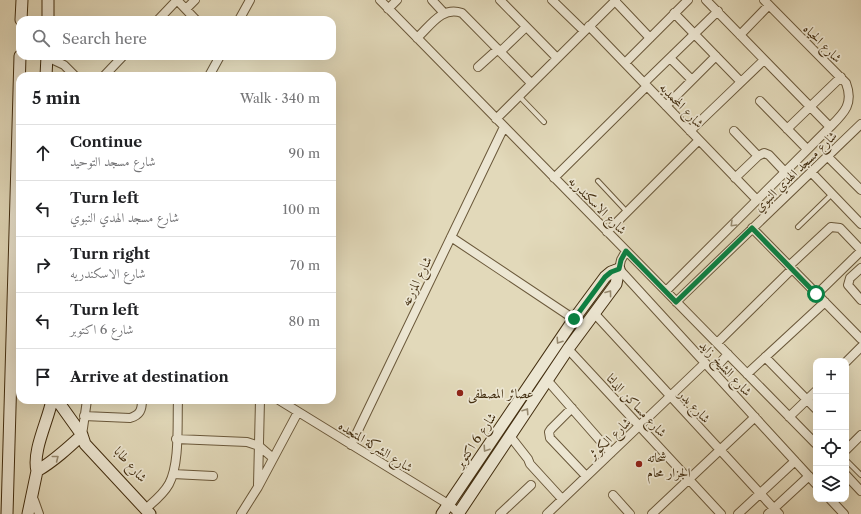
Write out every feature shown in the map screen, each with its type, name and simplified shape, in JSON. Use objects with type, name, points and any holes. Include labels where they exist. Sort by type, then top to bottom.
[{"type":"street","points":[[21,16],[22,0]]},
{"type":"street","points":[[48,0],[48,16]]},
{"type":"street","points":[[162,16],[177,0],[192,16]]},
{"type":"street","points":[[186,10],[195,0]]},
{"type":"street","points":[[241,16],[250,0]]},
{"type":"street","name":"شارع الاسكندريه","points":[[380,0],[813,441]]},
{"type":"street","points":[[388,8],[397,0]]},
{"type":"street","points":[[432,0],[444,13]]},
{"type":"street","points":[[500,0],[557,58]]},
{"type":"street","name":"شارع المحمديه","points":[[552,0],[625,63],[757,200]]},
{"type":"street","points":[[625,63],[688,0]]},
{"type":"street","points":[[706,0],[830,127]]},
{"type":"street","points":[[496,118],[615,1],[650,38]]},
{"type":"street","points":[[740,35],[767,3]]},
{"type":"street","name":"شارع الحياه","points":[[767,3],[846,83],[849,91],[847,107],[843,114],[830,127]]},
{"type":"street","points":[[417,38],[444,13],[450,11],[462,13],[531,84]]},
{"type":"street","points":[[554,178],[646,85],[670,58],[718,11]]},
{"type":"street","points":[[674,13],[741,82]]},
{"type":"street","points":[[478,67],[526,27]]},
{"type":"street","points":[[666,106],[716,56]]},
{"type":"street","points":[[670,58],[692,80]]},
{"type":"street","points":[[20,60],[20,72]]},
{"type":"street","points":[[46,72],[47,60]]},
{"type":"street","points":[[55,60],[64,65],[71,72]]},
{"type":"street","points":[[108,72],[119,60]]},
{"type":"street","points":[[212,72],[218,60]]},
{"type":"street","points":[[690,131],[764,60]]},
{"type":"street","points":[[787,129],[841,77]]},
{"type":"street","points":[[760,101],[807,149]]},
{"type":"street","name":"شارع مسجد الهدي النبوي","points":[[676,302],[861,124]]},
{"type":"street","name":"شارع المزرعه","points":[[351,445],[504,127]]},
{"type":"street","name":"شارع مسجد الهدي النبوي","points":[[666,291],[830,127]]},
{"type":"street","points":[[734,131],[758,156]]},
{"type":"street","points":[[607,232],[699,140]]},
{"type":"street","points":[[735,178],[758,156],[764,153],[770,155],[785,172]]},
{"type":"street","points":[[827,156],[861,190]]},
{"type":"street","points":[[811,172],[861,224]]},
{"type":"street","points":[[7,514],[16,197]]},
{"type":"street","points":[[717,343],[832,227],[840,228],[861,250],[816,294]]},
{"type":"street","points":[[752,228],[861,338]]},
{"type":"street","points":[[450,237],[574,319]]},
{"type":"street","name":"شارع 6 اكتوبر","points":[[459,514],[568,348],[616,284],[621,260],[626,251]]},
{"type":"street","points":[[861,268],[850,278],[848,285],[861,300]]},
{"type":"street","name":"شارع 6 اكتوبر","points":[[442,514],[574,319],[605,277],[611,272],[619,269]]},
{"type":"street","name":"شارع الشيخ زايد","points":[[619,269],[813,481]]},
{"type":"street","points":[[747,374],[825,302]]},
{"type":"street","name":"شارع بدر","points":[[594,313],[760,494],[774,512]]},
{"type":"street","points":[[849,359],[861,347]]},
{"type":"street","name":"شارع مساكن الدلتا","points":[[568,348],[689,479],[717,512]]},
{"type":"street","points":[[713,371],[728,354]]},
{"type":"street","points":[[765,357],[813,406]]},
{"type":"street","name":"شارع الكوثر","points":[[547,514],[705,363]]},
{"type":"street","points":[[547,380],[611,453]]},
{"type":"street","points":[[789,417],[813,394]]},
{"type":"street","points":[[28,514],[38,471],[36,454],[51,404]]},
{"type":"street","name":"شارع طابا","points":[[63,404],[82,435],[89,438],[150,510],[158,514]]},
{"type":"street","points":[[38,471],[66,451],[82,435],[86,404]]},
{"type":"street","points":[[84,416],[136,417],[140,412],[141,404]]},
{"type":"street","points":[[150,510],[162,494],[173,474],[176,459],[178,404]]},
{"type":"street","points":[[258,487],[260,404]]},
{"type":"street","name":"شارع الشركة المتحده","points":[[285,404],[448,504],[459,514]]},
{"type":"street","points":[[572,408],[551,429],[549,435],[550,438],[586,476]]},
{"type":"street","points":[[241,514],[258,487],[298,412]]},
{"type":"street","points":[[652,514],[755,417]]},
{"type":"street","points":[[849,444],[861,435]]},
{"type":"street","points":[[510,436],[528,459],[530,464],[562,499]]},
{"type":"street","points":[[176,440],[247,442],[259,446],[273,458]]},
{"type":"street","points":[[738,514],[796,461]]},
{"type":"street","points":[[173,474],[213,476]]},
{"type":"street","points":[[774,512],[809,476]]},
{"type":"street","points":[[849,478],[861,491]]},
{"type":"street","points":[[500,514],[530,485]]},
{"type":"street","points":[[613,495],[630,514]]},
{"type":"street","points":[[31,496],[39,514]]},
{"type":"street","points":[[833,502],[844,514]]},
{"type":"lane","points":[[519,96],[544,122]]},
{"type":"lane","points":[[598,181],[627,212]]},
{"type":"lane","points":[[798,227],[832,194]]},
{"type":"lane","points":[[849,463],[861,475]]},
{"type":"place","name":"عصائر المصطفى","points":[[460,393]]},
{"type":"place","name":"شحاته الجزار محام","points":[[639,464]]},
{"type":"route","points":[[574,319],[605,277],[611,272],[619,269],[619,264],[626,251],[676,302],[752,228],[816,294]]}]
